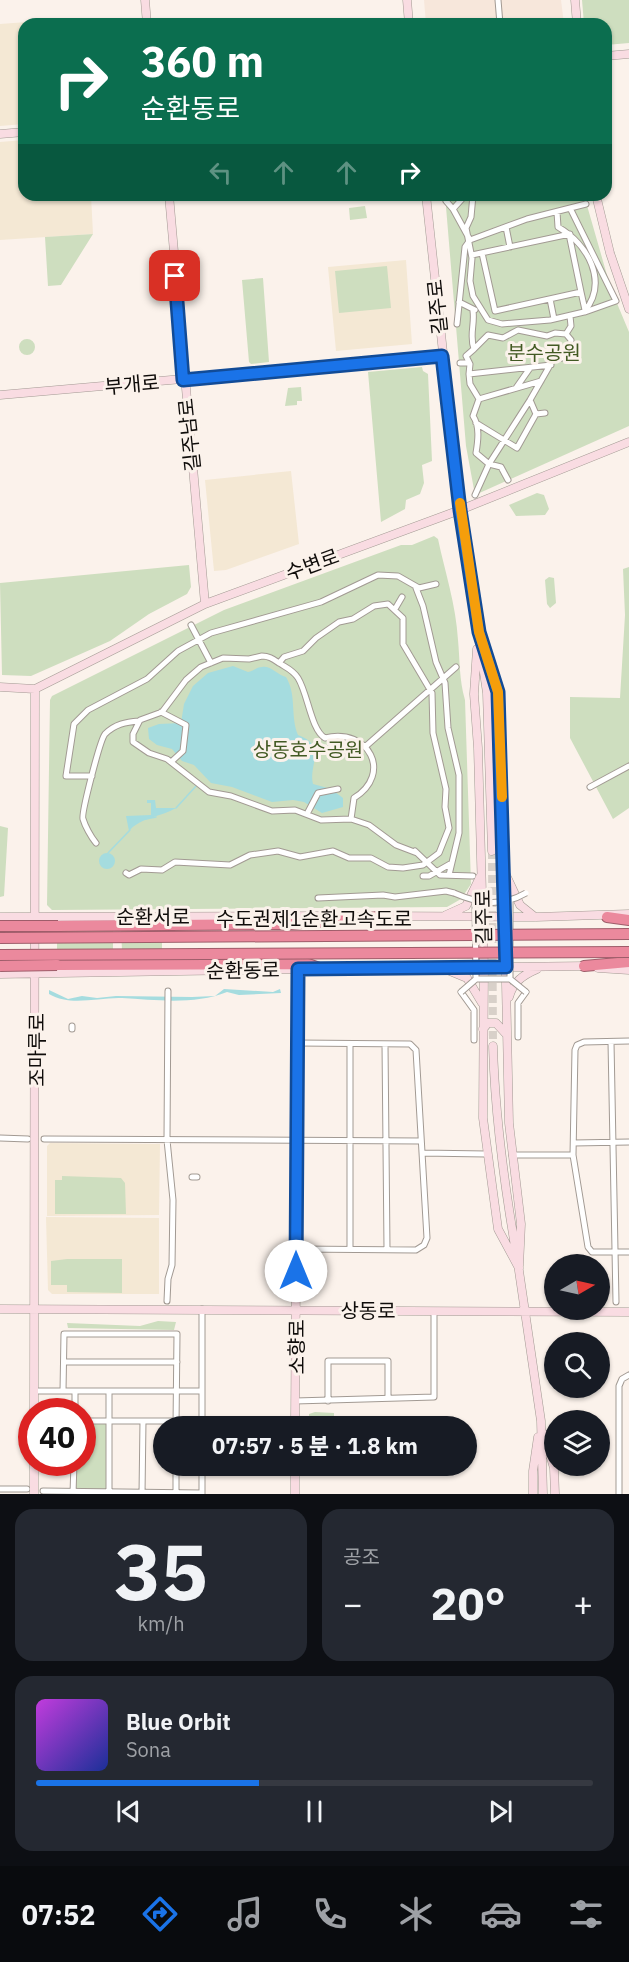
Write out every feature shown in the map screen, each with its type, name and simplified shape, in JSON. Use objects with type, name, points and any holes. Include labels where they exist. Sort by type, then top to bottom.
[{"type":"highway","points":[[0,926],[259,924],[380,916]]},
{"type":"highway","points":[[607,917],[629,920]]},
{"type":"highway","name":"수도권제1순환고속도로","points":[[0,938],[629,934]]},
{"type":"highway","name":"수도권제1순환고속도로","points":[[0,954],[629,952]]},
{"type":"highway","points":[[584,966],[629,962]]},
{"type":"highway","points":[[0,966],[308,964],[322,969]]},
{"type":"street","points":[[146,0],[147,18]]},
{"type":"street","points":[[401,0],[408,14]]},
{"type":"street","points":[[407,0],[408,18]]},
{"type":"street","points":[[408,14],[413,0]]},
{"type":"street","points":[[498,0],[500,18]]},
{"type":"street","points":[[575,0],[576,18]]},
{"type":"street","points":[[612,55],[629,54]]},
{"type":"street","points":[[0,134],[18,132]]},
{"type":"street","name":"길주남로","points":[[169,201],[183,380],[205,604]]},
{"type":"street","name":"길주로","points":[[427,201],[460,510],[479,632],[487,704],[492,851]]},
{"type":"street","points":[[446,201],[470,240]]},
{"type":"street","points":[[453,209],[460,201]]},
{"type":"street","points":[[472,201],[471,217],[466,228],[472,255],[470,281],[476,310],[470,338],[474,349]]},
{"type":"street","points":[[597,201],[610,253],[629,309]]},
{"type":"street","points":[[457,324],[465,247],[470,240],[506,226],[571,210],[586,204]]},
{"type":"street","points":[[459,302],[476,310],[488,320],[510,323],[570,316],[616,301],[571,210]]},
{"type":"street","points":[[556,212],[558,227],[569,234],[589,257],[595,287],[594,296],[584,311]]},
{"type":"street","points":[[506,226],[510,247]]},
{"type":"street","points":[[472,255],[569,234]]},
{"type":"street","points":[[569,234],[584,311]]},
{"type":"street","points":[[482,253],[497,322]]},
{"type":"street","points":[[595,287],[608,285]]},
{"type":"street","points":[[495,311],[581,292]]},
{"type":"street","points":[[550,299],[554,319]]},
{"type":"street","points":[[507,308],[510,323]]},
{"type":"street","points":[[566,334],[571,326],[570,316]]},
{"type":"street","points":[[475,495],[489,464],[553,360],[566,357],[570,353],[571,340],[566,334],[555,333],[547,336],[518,330],[502,338],[488,335],[466,356],[470,363],[470,384],[479,399]]},
{"type":"street","name":"부개로","points":[[0,395],[442,356]]},
{"type":"street","points":[[460,363],[470,363]]},
{"type":"street","points":[[469,374],[551,365]]},
{"type":"street","points":[[516,388],[530,368]]},
{"type":"street","points":[[508,480],[501,467],[489,464],[476,453],[476,423],[473,412],[479,399],[541,381]]},
{"type":"street","points":[[530,400],[536,414]]},
{"type":"street","points":[[465,414],[473,412]]},
{"type":"street","points":[[536,414],[545,413]]},
{"type":"street","points":[[476,423],[516,448],[536,414]]},
{"type":"street","name":"수변로","points":[[0,687],[35,689],[205,604],[460,510],[629,442]]},
{"type":"street","points":[[92,776],[66,776],[74,724],[88,710],[147,679],[178,651],[221,628],[321,602],[378,575],[398,576],[415,586],[436,584]]},
{"type":"street","points":[[415,586],[423,606],[432,651],[445,683],[448,728],[459,775],[459,833],[449,875]]},
{"type":"street","points":[[395,609],[402,597]]},
{"type":"street","points":[[126,873],[129,875],[141,869],[162,870],[175,862],[192,865],[230,865],[250,855],[279,851],[300,857],[333,851],[349,858],[371,858],[395,867],[418,866],[428,862],[443,846],[448,828],[445,807],[446,789],[433,733],[432,693],[403,644],[404,624],[395,609],[388,604],[374,606],[353,619],[339,622],[316,638],[303,651],[284,657],[279,663]]},
{"type":"street","points":[[190,625],[211,663]]},
{"type":"street","name":"길주로","points":[[479,632],[474,694],[483,917],[483,1118],[486,1154],[498,1229],[519,1268]]},
{"type":"street","name":"길주로","points":[[479,632],[498,692],[512,1155],[521,1224],[519,1268]]},
{"type":"street","points":[[96,843],[82,818],[99,747],[105,735],[120,723],[139,721],[161,712],[194,671],[223,658],[249,659],[266,656],[290,669],[299,680],[311,707],[315,727],[321,735],[326,738],[347,736],[366,746],[372,758],[372,776],[367,788],[354,798],[351,819]]},
{"type":"street","points":[[366,746],[456,667]]},
{"type":"street","name":"조마루로","points":[[35,689],[37,973],[35,1398]]},
{"type":"street","points":[[161,712],[186,724],[183,751],[171,762]]},
{"type":"street","points":[[139,721],[133,742],[171,762],[209,792],[231,796],[272,811],[300,811],[321,820],[351,819],[369,825],[396,845],[417,853]]},
{"type":"street","points":[[590,787],[629,766]]},
{"type":"street","points":[[310,810],[318,793],[336,789]]},
{"type":"street","points":[[411,849],[440,874],[473,876]]},
{"type":"street","points":[[423,876],[429,876],[450,864]]},
{"type":"street","points":[[442,916],[466,906],[475,892],[482,870]]},
{"type":"street","points":[[504,870],[520,905],[536,918]]},
{"type":"street","points":[[318,898],[382,895],[395,897],[446,891],[454,892],[475,903],[510,902],[526,893]]},
{"type":"street","points":[[510,902],[510,979]]},
{"type":"street","points":[[475,903],[476,979]]},
{"type":"street","name":"순환서로","points":[[0,917],[442,916],[536,918],[607,917],[629,914]]},
{"type":"street","points":[[506,1006],[511,987],[520,978],[544,966]]},
{"type":"street","name":"순환동로","points":[[0,974],[544,966],[584,966],[629,970]]},
{"type":"street","points":[[428,968],[455,972],[467,978],[483,1007]]},
{"type":"street","name":"소향로","points":[[295,1416],[298,969]]},
{"type":"street","points":[[474,1040],[474,1010],[461,992],[476,979],[510,979],[526,992],[518,1003],[518,1037]]},
{"type":"street","points":[[167,1301],[168,1279],[172,1265],[173,1200],[167,1140],[168,991]]},
{"type":"street","points":[[483,1029],[488,1023],[496,1023],[507,1035]]},
{"type":"street","points":[[629,1041],[584,1042],[575,1050],[573,1143],[588,1247],[592,1252],[629,1252]]},
{"type":"street","points":[[611,1042],[616,1302]]},
{"type":"street","points":[[297,1249],[416,1250],[424,1245],[427,1238],[416,1050],[410,1044],[298,1043]]},
{"type":"street","points":[[350,1044],[350,1249]]},
{"type":"street","points":[[385,1044],[387,1250]]},
{"type":"street","name":"길주로","points":[[493,1046],[500,1163],[519,1268],[541,1421],[543,1494]]},
{"type":"street","points":[[0,1138],[28,1139]]},
{"type":"street","points":[[44,1139],[421,1141]]},
{"type":"street","points":[[573,1143],[629,1142]]},
{"type":"street","points":[[422,1153],[486,1154]]},
{"type":"street","points":[[512,1155],[573,1155]]},
{"type":"street","name":"상동로","points":[[0,1309],[629,1312]]},
{"type":"street","points":[[202,1309],[202,1416]]},
{"type":"street","name":"소향로","points":[[295,1401],[434,1397],[434,1311]]},
{"type":"street","points":[[63,1391],[64,1334],[177,1334],[176,1416]]},
{"type":"street","points":[[328,1401],[328,1361],[388,1361],[388,1398]]},
{"type":"street","points":[[64,1362],[177,1362]]},
{"type":"street","points":[[619,1494],[619,1386],[622,1379],[629,1375]]},
{"type":"street","points":[[35,1391],[202,1391]]},
{"type":"street","points":[[75,1391],[75,1398]]},
{"type":"street","points":[[109,1391],[109,1493]]},
{"type":"street","points":[[96,1421],[153,1422]]},
{"type":"street","points":[[142,1493],[143,1421]]},
{"type":"street","name":"길주로","points":[[533,1494],[533,1471],[541,1421]]},
{"type":"street","name":"길주로","points":[[541,1421],[555,1468],[555,1494]]},
{"type":"street","points":[[0,1489],[31,1491],[33,1476]]},
{"type":"street","points":[[73,1493],[74,1476]]},
{"type":"street","points":[[176,1476],[176,1493]]},
{"type":"street","points":[[43,1491],[202,1493],[202,1476]]},
{"type":"street","points":[[295,1476],[295,1494]]},
{"type":"shaded area","points":[[424,0],[561,0],[563,18],[426,18]]},
{"type":"shaded area","points":[[18,23],[18,124],[0,126],[0,24]]},
{"type":"shaded area","points":[[18,140],[18,201],[91,201],[93,234],[0,240],[0,142]]},
{"type":"shaded area","points":[[406,260],[412,344],[336,351],[328,267]]},
{"type":"shaded area","points":[[291,471],[299,544],[226,570],[214,571],[205,480]]},
{"type":"shaded area","points":[[50,1143],[160,1144],[159,1215],[47,1216],[47,1146]]},
{"type":"shaded area","points":[[46,1217],[159,1218],[159,1294],[52,1294],[48,1290]]},
{"type":"green space","points":[[582,0],[629,0],[629,43],[612,44],[612,18],[584,18]]},
{"type":"green space","name":"분수공원","points":[[446,201],[586,201],[611,289],[629,332],[629,426],[475,495],[466,446]]},
{"type":"green space","points":[[365,206],[367,218],[350,220],[349,208]]},
{"type":"green space","points":[[93,234],[61,285],[48,286],[45,237]]},
{"type":"green space","points":[[387,266],[391,308],[339,313],[335,271]]},
{"type":"green space","points":[[263,278],[269,362],[251,364],[242,280]]},
{"type":"green space","points":[[27,339],[35,347],[27,355],[19,347]]},
{"type":"green space","points":[[422,367],[423,371],[428,374],[432,461],[422,465],[424,483],[420,494],[406,500],[405,509],[381,522],[368,372]]},
{"type":"green space","points":[[301,387],[302,401],[297,401],[297,405],[285,406],[288,388]]},
{"type":"green space","points":[[537,493],[544,495],[549,509],[545,515],[516,516],[509,505]]},
{"type":"green space","name":"상동호수공원","points":[[434,536],[438,539],[453,601],[465,700],[471,884],[461,899],[447,907],[52,910],[47,905],[50,700],[52,696],[224,610],[401,545],[412,545]]},
{"type":"green space","points":[[189,565],[191,587],[187,594],[149,614],[110,641],[31,676],[2,675],[0,583]]},
{"type":"green space","points":[[629,567],[629,808],[613,819],[570,738],[570,697],[620,698],[625,615],[623,569]]},
{"type":"green space","points":[[549,577],[554,578],[556,603],[550,608],[547,604],[545,580]]},
{"type":"green space","points":[[0,826],[8,828],[4,896],[0,897]]},
{"type":"green space","points":[[57,930],[113,930],[113,949],[57,950]]},
{"type":"green space","points":[[121,930],[162,930],[162,949],[122,950]]},
{"type":"green space","points":[[62,1176],[121,1178],[125,1183],[126,1214],[55,1214],[55,1180],[62,1180]]},
{"type":"green space","points":[[122,1259],[122,1293],[67,1292],[67,1285],[51,1285],[51,1261]]},
{"type":"green space","points":[[158,1321],[176,1322],[174,1330],[68,1328],[67,1323],[140,1326]]},
{"type":"green space","points":[[334,1413],[334,1416],[309,1416],[309,1414]]},
{"type":"green space","points":[[96,1422],[107,1422],[107,1489],[76,1489],[76,1476],[96,1476]]},
{"type":"water","points":[[233,666],[248,672],[265,667],[286,677],[291,691],[298,735],[307,739],[315,750],[313,784],[331,789],[343,798],[343,807],[322,813],[304,802],[293,800],[272,802],[232,787],[211,783],[194,765],[182,761],[172,749],[157,745],[149,739],[148,728],[159,724],[181,723],[184,704],[193,686],[208,673]]},
{"type":"water","points":[[147,800],[155,800],[156,808],[176,808],[145,820],[129,831],[126,816],[151,815],[151,803],[147,803]]},
{"type":"water","points":[[107,853],[113,855],[115,861],[113,867],[107,869],[101,867],[99,861],[101,855]]},
{"type":"water","points":[[224,989],[273,992],[280,989],[281,993],[239,995],[227,992],[215,996]]},
{"type":"water","points":[[49,990],[68,999],[82,996],[97,998],[215,996],[175,1001],[113,998],[75,1001],[57,998],[49,994]]},
{"type":"waterway","points":[[176,808],[197,785]]},
{"type":"waterway","points":[[146,819],[156,817]]},
{"type":"waterway","points":[[108,853],[130,830]]},
{"type":"tunnel","points":[[492,851],[493,1046]]},
{"type":"slow traffic","points":[[460,503],[479,632],[498,692],[502,797]]},
{"type":"route","points":[[175,276],[183,380],[442,356],[460,510],[479,632],[498,692],[506,967],[298,969],[296,1271]]}]
